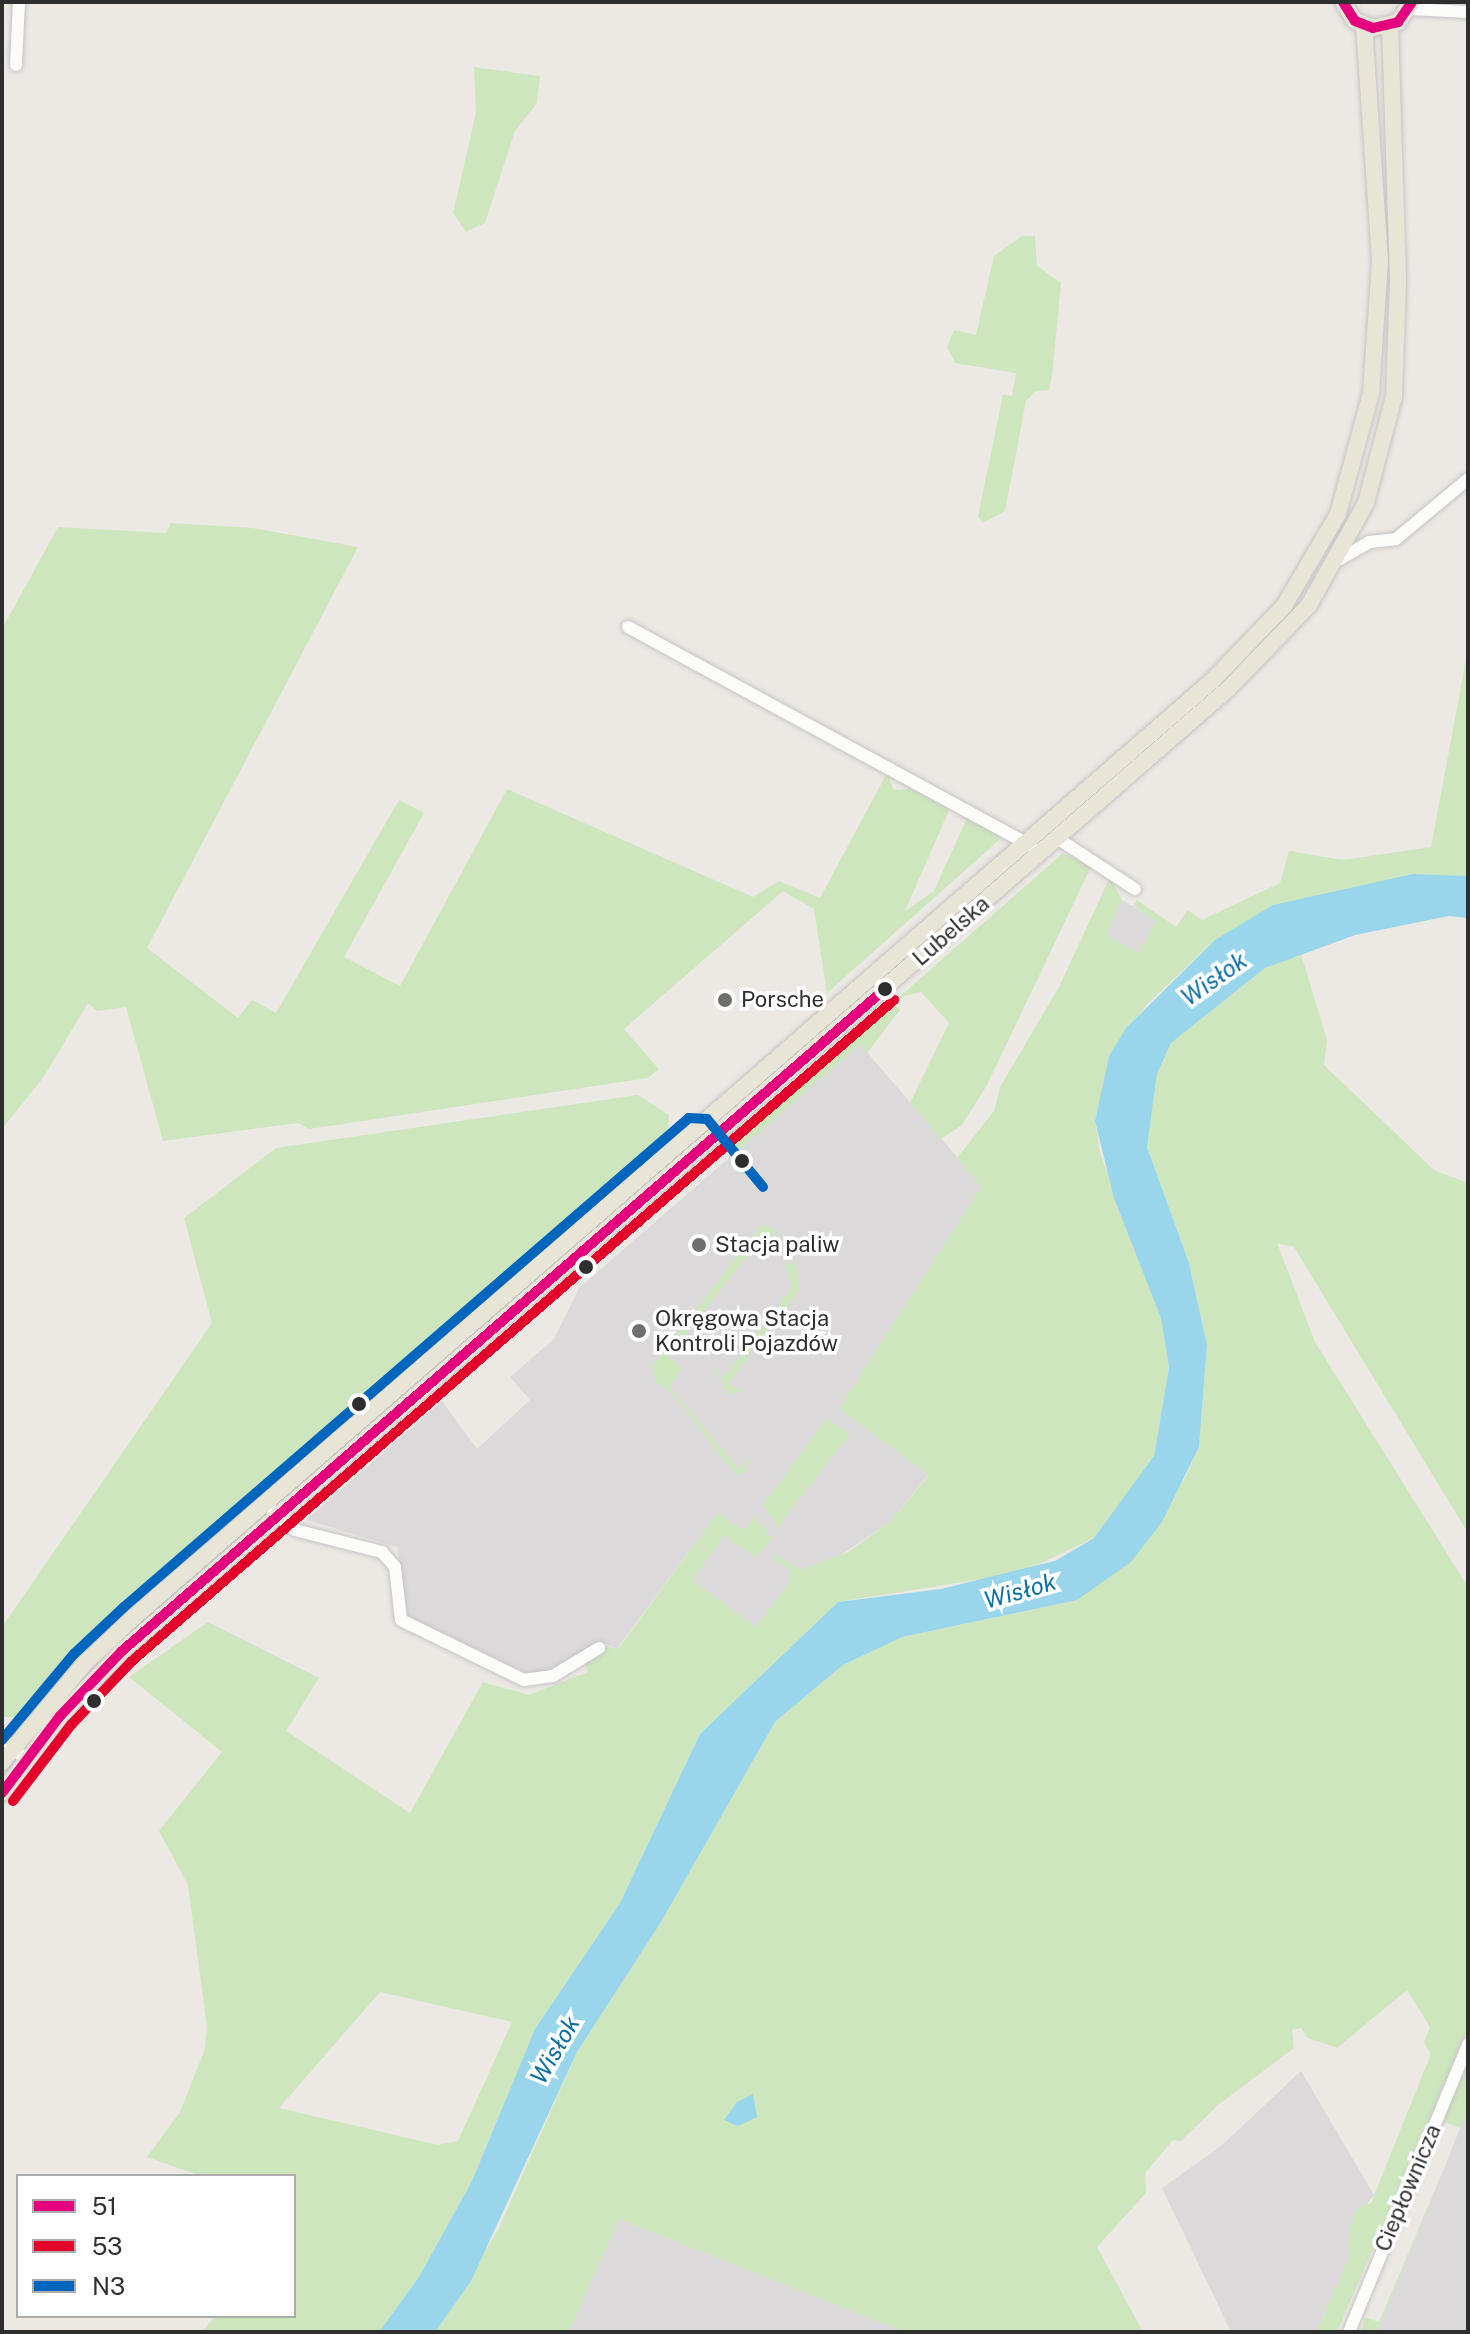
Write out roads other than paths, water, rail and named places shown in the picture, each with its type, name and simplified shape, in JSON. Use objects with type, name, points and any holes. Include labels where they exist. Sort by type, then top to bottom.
[{"type":"main road","points":[[1339,3],[1364,26],[1390,26],[1410,6]]},
{"type":"main road","name":"Lubelska","points":[[2,1760],[8,1741],[107,1642],[1223,671],[1284,606],[1338,514],[1371,393],[1380,260],[1372,65],[1364,26]]},
{"type":"main road","name":"Lubelska","points":[[2,1793],[25,1759],[122,1651],[1265,655],[1340,559],[1359,521],[1383,457],[1394,396],[1398,279],[1390,26]]},
{"type":"main road","points":[[1371,393],[1381,383],[1394,396]]},
{"type":"street","points":[[16,65],[19,2]]},
{"type":"street","points":[[1435,2],[1452,11]]},
{"type":"street","points":[[1410,6],[1468,12]]},
{"type":"street","points":[[1340,559],[1369,542],[1396,539],[1468,479]]},
{"type":"street","points":[[1359,521],[1369,542]]},
{"type":"street","points":[[628,627],[761,703],[1028,840],[1049,845],[1135,889]]},
{"type":"street","points":[[266,1502],[295,1530],[382,1552],[395,1567],[401,1620],[524,1680],[553,1676],[599,1648]]},
{"type":"street","points":[[8,1741],[25,1759]]},
{"type":"street","points":[[2,1760],[25,1759]]},
{"type":"street","name":"Ciepłownicza","points":[[1349,2332],[1468,2044]]},
{"type":"water","name":"Wisłok","points":[[1413,874],[1468,876],[1468,918],[1449,916],[1355,935],[1265,968],[1171,1043],[1157,1074],[1147,1147],[1189,1263],[1207,1345],[1199,1447],[1162,1522],[1131,1562],[1077,1600],[902,1637],[843,1665],[775,1722],[661,1922],[577,2052],[471,2281],[435,2332],[379,2332],[419,2277],[472,2181],[535,2029],[620,1903],[700,1734],[838,1602],[941,1589],[1055,1561],[1094,1538],[1154,1456],[1169,1367],[1161,1318],[1114,1198],[1095,1121],[1109,1056],[1126,1028],[1215,940],[1273,905]]},
{"type":"water","points":[[753,2094],[757,2117],[738,2126],[724,2120],[737,2102]]},
{"type":"place","name":"Porsche","points":[[725,1000]]},
{"type":"place","name":"Stacja paliw","points":[[699,1245]]},
{"type":"place","name":"Okręgowa Stacja Kontroli Pojazdów","points":[[639,1331]]}]
